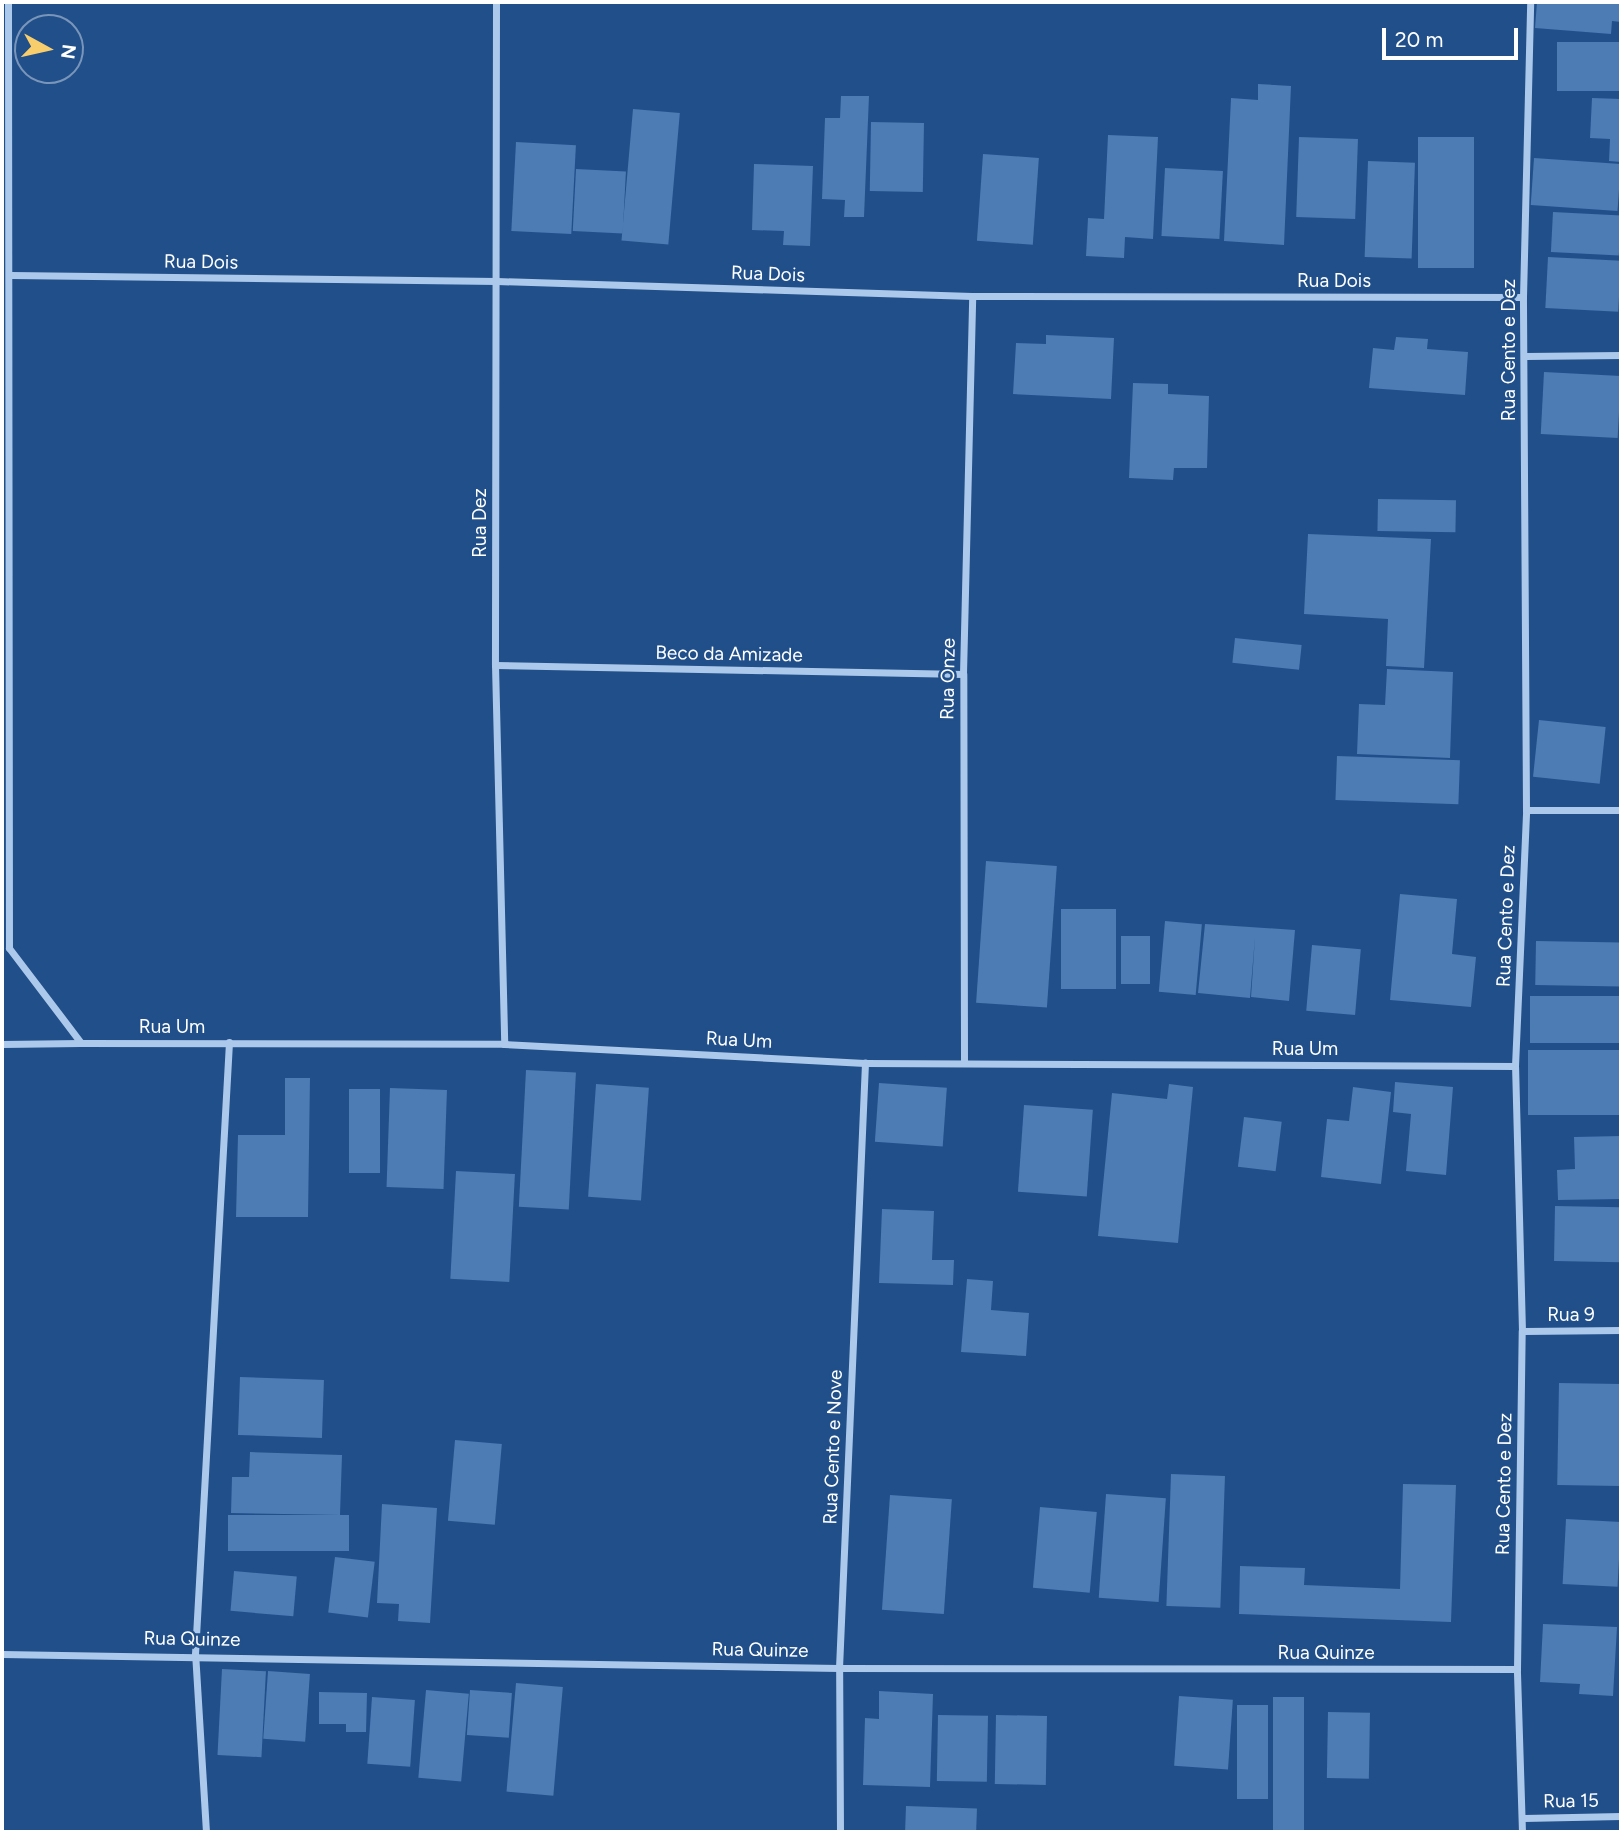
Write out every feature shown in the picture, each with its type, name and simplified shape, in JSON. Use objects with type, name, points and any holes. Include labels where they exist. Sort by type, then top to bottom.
[{"type":"street","points":[[8,2],[11,275],[6,948],[81,1043]]},
{"type":"street","name":"Rua Dez","points":[[496,2],[495,666],[504,1044]]},
{"type":"street","name":"Rua Cento e Dez","points":[[1522,1832],[1517,1668],[1522,1331],[1515,1066],[1526,810],[1523,297],[1530,2]]},
{"type":"street","name":"Rua Dois","points":[[11,275],[497,281],[972,296],[1523,297]]},
{"type":"street","name":"Rua Onze","points":[[964,1062],[963,674],[972,296]]},
{"type":"street","points":[[1525,356],[1621,355]]},
{"type":"street","name":"Beco da Amizade","points":[[495,666],[963,674]]},
{"type":"street","points":[[1526,810],[1621,810]]},
{"type":"street","points":[[206,1832],[195,1654],[229,1042]]},
{"type":"street","name":"Rua Um","points":[[2,1044],[504,1044],[865,1063],[1515,1066]]},
{"type":"street","name":"Rua Cento e Nove","points":[[840,1832],[839,1668],[865,1063]]},
{"type":"street","name":"Rua 9","points":[[1522,1331],[1621,1330]]},
{"type":"street","name":"Rua Quinze","points":[[2,1654],[195,1654],[839,1668],[1517,1668]]},
{"type":"street","name":"Rua 15","points":[[1522,1818],[1621,1816]]},
{"type":"building","points":[[1537,2],[1621,2],[1621,22],[1612,21],[1611,34],[1535,28]]},
{"type":"building","points":[[1557,42],[1621,42],[1621,91],[1557,91]]},
{"type":"building","points":[[1258,84],[1291,86],[1284,245],[1224,241],[1231,98],[1258,100]]},
{"type":"building","points":[[841,96],[869,96],[864,217],[844,217],[845,200],[822,199],[825,118],[840,118]]},
{"type":"building","points":[[1592,98],[1621,99],[1621,162],[1609,161],[1610,139],[1590,138]]},
{"type":"building","points":[[633,109],[680,113],[668,245],[621,240]]},
{"type":"building","points":[[871,122],[924,123],[923,192],[870,191]]},
{"type":"building","points":[[1108,135],[1158,137],[1153,239],[1125,237],[1124,258],[1086,256],[1088,218],[1104,219]]},
{"type":"building","points":[[1299,137],[1358,139],[1355,219],[1296,217]]},
{"type":"building","points":[[1418,137],[1474,137],[1474,268],[1418,268]]},
{"type":"building","points":[[516,142],[576,145],[571,234],[511,231]]},
{"type":"building","points":[[983,154],[1039,158],[1033,245],[977,241]]},
{"type":"building","points":[[1534,158],[1621,164],[1618,211],[1531,205]]},
{"type":"building","points":[[1368,161],[1415,163],[1412,259],[1365,257]]},
{"type":"building","points":[[754,164],[813,166],[810,246],[783,245],[784,231],[752,230]]},
{"type":"building","points":[[1165,168],[1223,171],[1219,239],[1161,236]]},
{"type":"building","points":[[576,169],[626,172],[623,234],[573,231]]},
{"type":"building","points":[[1553,212],[1621,216],[1619,256],[1551,252]]},
{"type":"building","points":[[1548,257],[1621,261],[1618,312],[1545,308]]},
{"type":"building","points":[[1046,335],[1114,338],[1111,399],[1013,394],[1016,343],[1046,344]]},
{"type":"building","points":[[1396,337],[1428,339],[1427,349],[1468,352],[1465,395],[1369,388],[1373,348],[1394,350]]},
{"type":"building","points":[[1544,372],[1621,376],[1618,438],[1541,434]]},
{"type":"building","points":[[1133,383],[1168,384],[1168,394],[1209,396],[1207,468],[1174,468],[1173,480],[1129,478]]},
{"type":"building","points":[[1378,499],[1456,500],[1455,532],[1377,531]]},
{"type":"building","points":[[1308,534],[1431,539],[1424,668],[1386,666],[1388,619],[1304,614]]},
{"type":"building","points":[[1235,638],[1302,645],[1299,670],[1232,663]]},
{"type":"building","points":[[1387,669],[1453,672],[1450,758],[1357,754],[1359,704],[1385,705]]},
{"type":"building","points":[[1539,720],[1606,727],[1600,784],[1533,777]]},
{"type":"building","points":[[1337,756],[1460,760],[1458,804],[1335,800]]},
{"type":"building","points":[[986,861],[1057,866],[1047,1008],[976,1003]]},
{"type":"building","points":[[1400,894],[1457,899],[1452,954],[1476,957],[1471,1007],[1390,1000]]},
{"type":"building","points":[[1061,909],[1116,909],[1116,989],[1061,989]]},
{"type":"building","points":[[1165,921],[1202,924],[1196,995],[1159,992]]},
{"type":"building","points":[[1205,924],[1295,930],[1289,1001],[1251,997],[1255,937],[1250,998],[1198,993]]},
{"type":"building","points":[[1121,936],[1150,936],[1150,984],[1121,984]]},
{"type":"building","points":[[1536,941],[1621,942],[1620,986],[1535,985]]},
{"type":"building","points":[[1312,945],[1361,949],[1355,1015],[1306,1011]]},
{"type":"building","points":[[1530,996],[1621,996],[1621,1043],[1530,1043]]},
{"type":"building","points":[[1528,1050],[1621,1050],[1621,1115],[1528,1115]]},
{"type":"building","points":[[526,1070],[576,1073],[569,1209],[519,1207]]},
{"type":"building","points":[[285,1078],[310,1078],[308,1217],[236,1217],[238,1135],[285,1135]]},
{"type":"building","points":[[1395,1082],[1453,1087],[1446,1175],[1406,1171],[1411,1114],[1393,1112]]},
{"type":"building","points":[[879,1083],[947,1088],[943,1147],[875,1142]]},
{"type":"building","points":[[596,1084],[649,1088],[641,1200],[588,1197]]},
{"type":"building","points":[[1169,1084],[1193,1087],[1178,1243],[1098,1236],[1112,1093],[1167,1099]]},
{"type":"building","points":[[1353,1087],[1391,1092],[1381,1184],[1321,1177],[1327,1119],[1349,1121]]},
{"type":"building","points":[[390,1088],[447,1090],[444,1189],[387,1187]]},
{"type":"building","points":[[349,1089],[380,1089],[380,1173],[349,1173]]},
{"type":"building","points":[[1024,1105],[1093,1110],[1087,1197],[1018,1192]]},
{"type":"building","points":[[1244,1117],[1282,1122],[1276,1171],[1238,1167]]},
{"type":"building","points":[[1621,1136],[1621,1199],[1558,1200],[1557,1170],[1575,1169],[1574,1137]]},
{"type":"building","points":[[456,1171],[515,1174],[509,1282],[450,1279]]},
{"type":"building","points":[[1555,1206],[1621,1207],[1620,1262],[1554,1261]]},
{"type":"building","points":[[882,1209],[934,1211],[932,1260],[954,1260],[953,1285],[879,1283]]},
{"type":"building","points":[[967,1279],[993,1281],[991,1310],[1029,1313],[1026,1356],[961,1352]]},
{"type":"building","points":[[240,1377],[324,1380],[322,1438],[238,1435]]},
{"type":"building","points":[[1559,1383],[1621,1384],[1619,1486],[1557,1485]]},
{"type":"building","points":[[455,1440],[502,1444],[495,1525],[448,1521]]},
{"type":"building","points":[[250,1452],[342,1455],[340,1515],[231,1513],[232,1477],[249,1477]]},
{"type":"building","points":[[1171,1474],[1225,1476],[1220,1608],[1166,1606]]},
{"type":"building","points":[[1403,1484],[1456,1485],[1451,1622],[1239,1614],[1240,1566],[1305,1568],[1304,1585],[1400,1589]]},
{"type":"building","points":[[1106,1494],[1166,1498],[1159,1602],[1099,1598]]},
{"type":"building","points":[[890,1495],[952,1499],[944,1614],[882,1610]]},
{"type":"building","points":[[382,1504],[437,1508],[430,1623],[398,1621],[399,1604],[377,1603]]},
{"type":"building","points":[[1040,1507],[1097,1512],[1090,1593],[1033,1588]]},
{"type":"building","points":[[228,1515],[349,1515],[349,1551],[228,1551]]},
{"type":"building","points":[[1566,1519],[1621,1522],[1618,1587],[1563,1584]]},
{"type":"building","points":[[335,1557],[375,1562],[368,1617],[328,1613]]},
{"type":"building","points":[[234,1571],[297,1576],[293,1616],[231,1611]]},
{"type":"building","points":[[1543,1624],[1617,1627],[1613,1696],[1579,1694],[1580,1684],[1540,1682]]},
{"type":"building","points":[[222,1669],[266,1671],[261,1757],[217,1755]]},
{"type":"building","points":[[268,1671],[310,1674],[305,1742],[263,1739]]},
{"type":"building","points":[[516,1683],[563,1687],[553,1796],[507,1792]]},
{"type":"building","points":[[426,1690],[469,1694],[461,1781],[418,1778]]},
{"type":"building","points":[[470,1690],[512,1693],[509,1738],[467,1735]]},
{"type":"building","points":[[879,1691],[933,1694],[930,1787],[863,1785],[865,1718],[879,1719]]},
{"type":"building","points":[[319,1692],[367,1693],[366,1732],[346,1732],[346,1724],[319,1724]]},
{"type":"building","points":[[1179,1696],[1233,1700],[1228,1770],[1174,1766]]},
{"type":"building","points":[[372,1697],[415,1700],[410,1767],[367,1764]]},
{"type":"building","points":[[1273,1697],[1304,1697],[1304,1832],[1273,1832]]},
{"type":"building","points":[[1237,1705],[1268,1705],[1268,1799],[1237,1799]]},
{"type":"building","points":[[1328,1712],[1370,1713],[1369,1779],[1327,1778]]},
{"type":"building","points":[[938,1715],[988,1716],[987,1782],[937,1781]]},
{"type":"building","points":[[996,1715],[1047,1716],[1046,1785],[995,1784]]},
{"type":"building","points":[[906,1806],[977,1808],[976,1832],[905,1832]]}]
